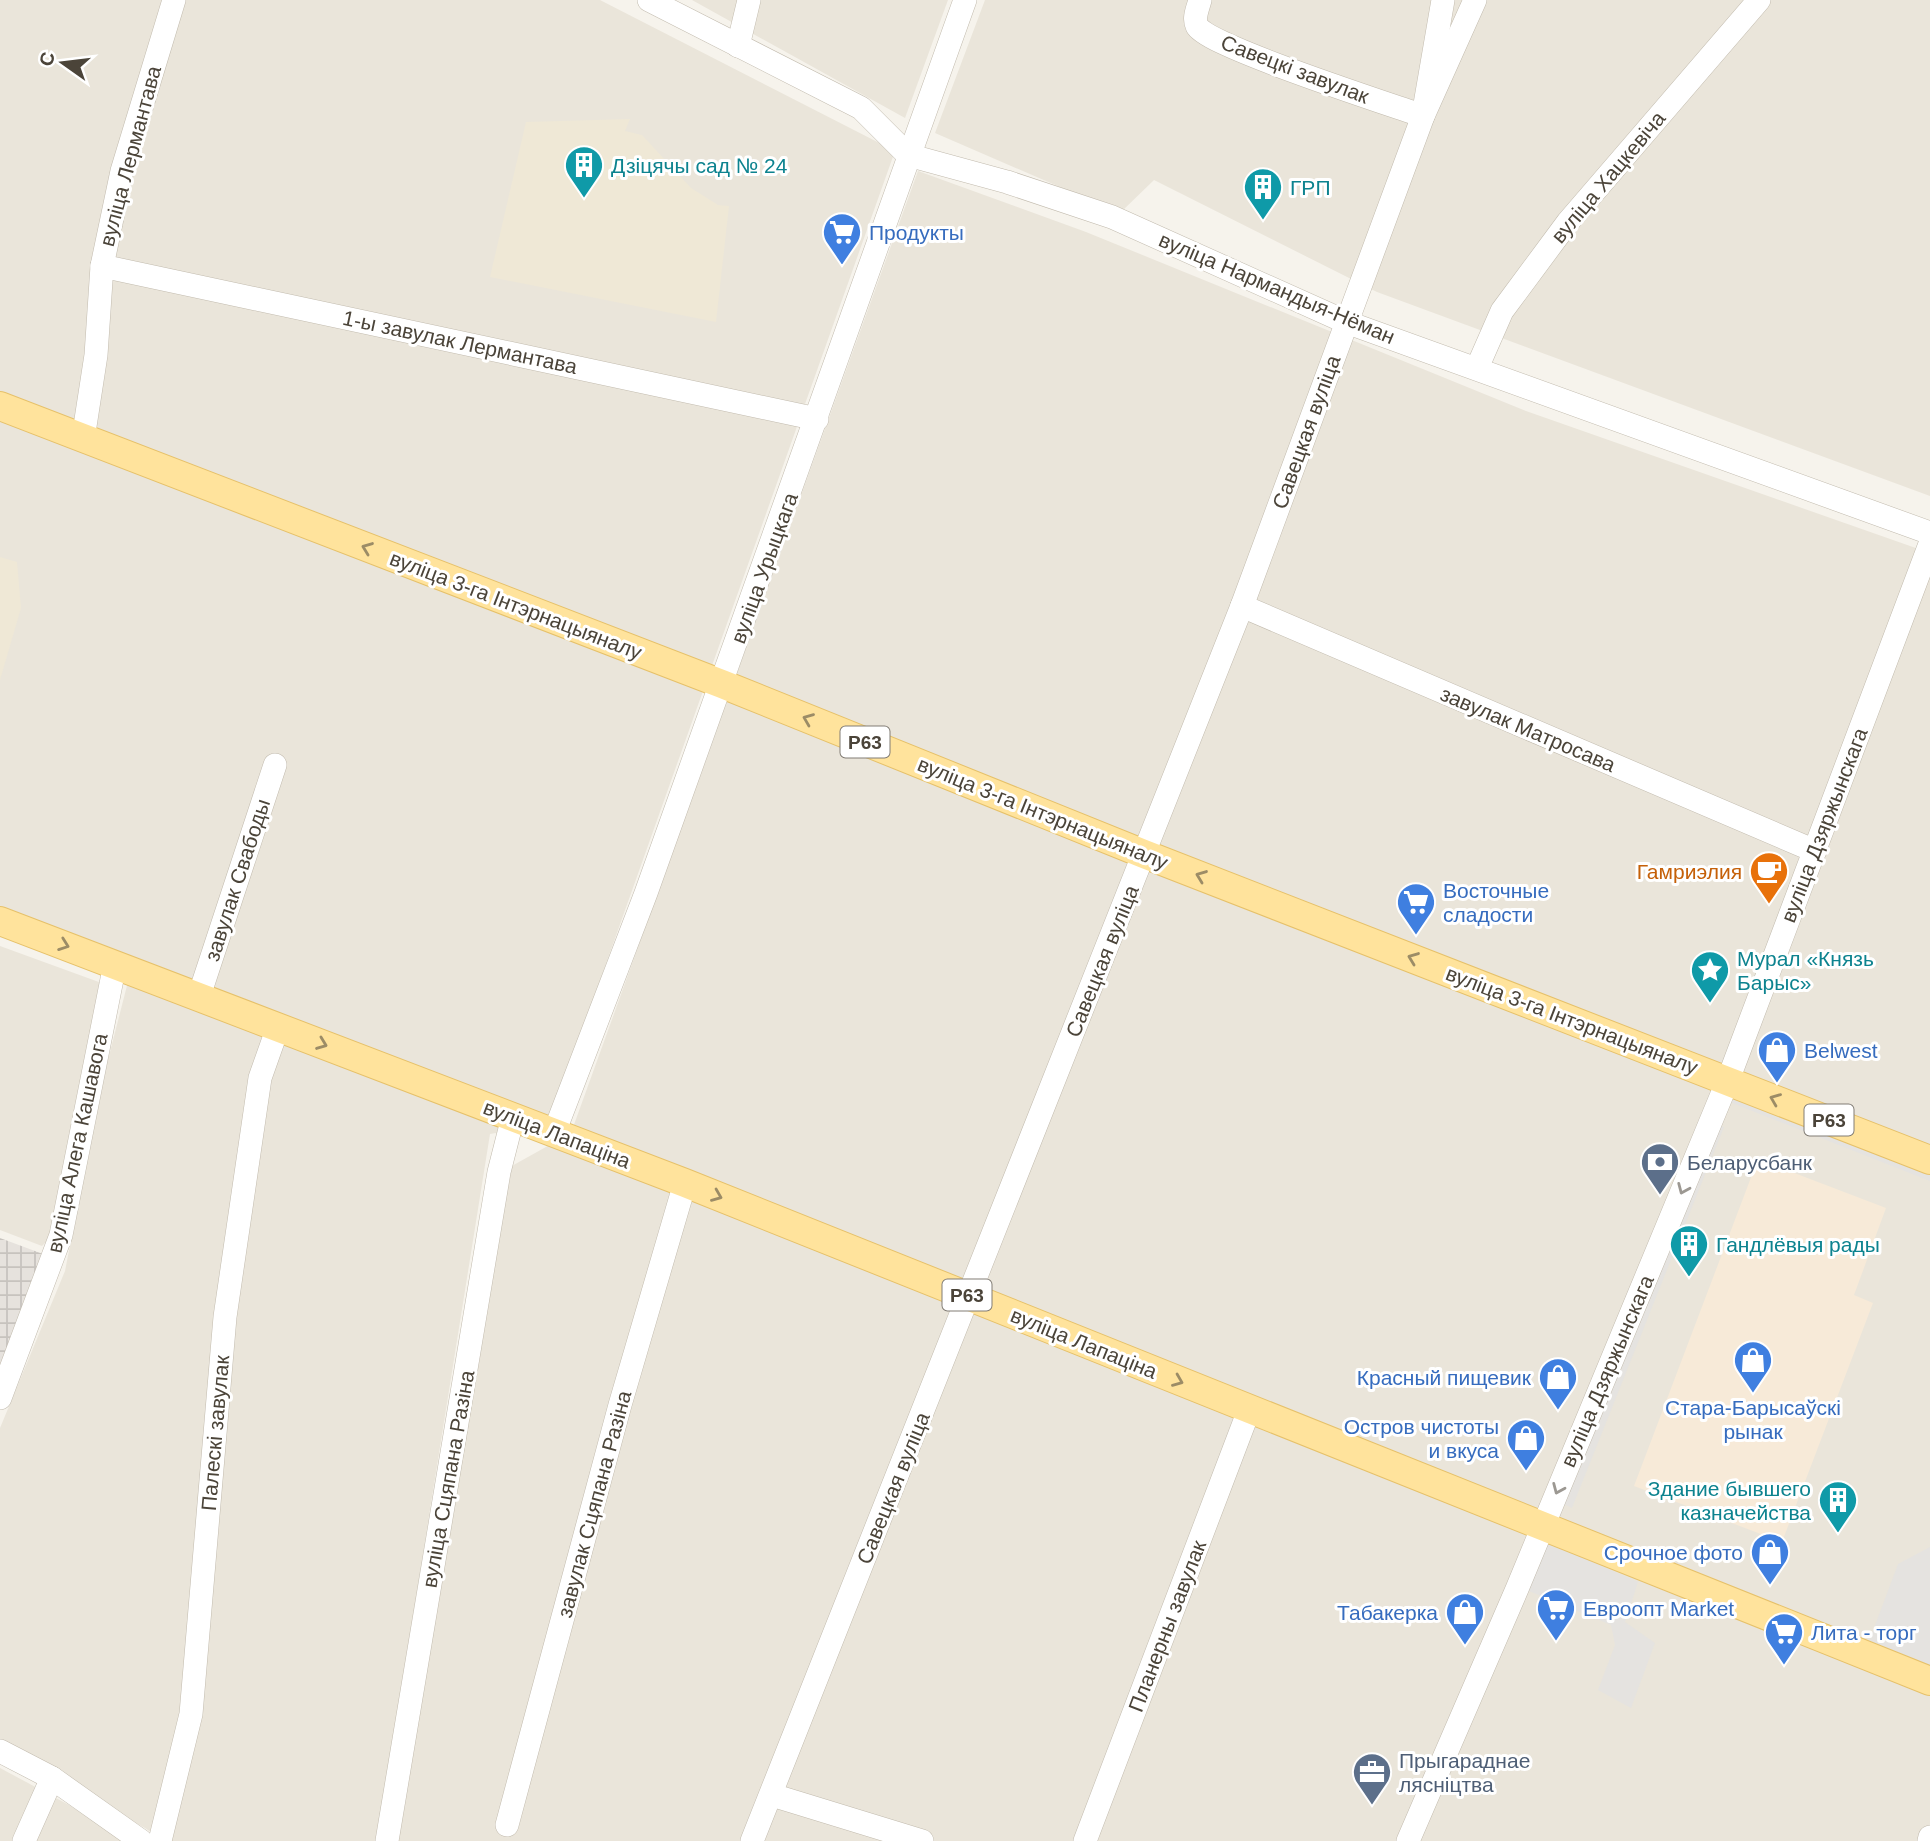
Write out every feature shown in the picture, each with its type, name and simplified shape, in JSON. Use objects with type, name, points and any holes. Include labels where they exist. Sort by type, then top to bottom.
[{"type":"main road","name":"вуліца 3-га Інтэрнацыяналу","points":[[0,406],[722,684],[1144,854],[1930,1160]]},
{"type":"main road","name":"вуліца Лапаціна","points":[[0,921],[685,1183],[1930,1681]]},
{"type":"street","name":"вуліца Лермантава","points":[[83,439],[96,355],[102,266],[122,171],[174,0]]},
{"type":"street","name":"вуліца Нармандыя-Нёман","points":[[649,0],[861,108],[908,155],[1007,182],[1112,217],[1346,322],[1930,533]]},
{"type":"street","points":[[738,46],[749,0]]},
{"type":"street","name":"вуліца Урыцкага","points":[[554,1133],[722,684],[965,0]]},
{"type":"street","name":"Савецкі завулак","points":[[1200,0],[1195,16],[1196,26],[1203,34],[1259,58],[1423,116]]},
{"type":"street","points":[[1423,116],[1443,0]]},
{"type":"street","name":"Савецкая вуліца","points":[[752,1841],[1241,606],[1423,116],[1475,0]]},
{"type":"street","name":"вуліца Хацкевіча","points":[[1477,368],[1502,311],[1568,222],[1759,0]]},
{"type":"street","name":"1-ы завулак Лермантава","points":[[102,266],[817,419]]},
{"type":"street","name":"вуліца Дзяржынскага","points":[[1408,1841],[1728,1080],[1930,544]]},
{"type":"street","name":"завулак Матросава","points":[[1241,606],[1815,851]]},
{"type":"street","name":"завулак Свабоды","points":[[199,996],[275,765]]},
{"type":"street","name":"вуліца Алега Кашавога","points":[[0,1398],[61,1235],[115,964]]},
{"type":"street","name":"Палескі завулак","points":[[160,1841],[191,1714],[225,1317],[260,1078],[278,1027]]},
{"type":"street","name":"вуліца Сцяпана Разіна","points":[[387,1841],[499,1172],[513,1117]]},
{"type":"street","name":"завулак Сцяпана Разіна","points":[[508,1825],[620,1405],[685,1183]]},
{"type":"street","name":"Планерны завулак","points":[[1085,1841],[1250,1410]]},
{"type":"street","points":[[0,1751],[52,1778],[141,1841]]},
{"type":"street","points":[[24,1841],[52,1778]]},
{"type":"street","points":[[772,1795],[922,1841]]},
{"type":"shaded area","points":[[0,0],[600,0],[895,151],[549,1124],[490,1134],[377,1841],[164,1841],[0,1748],[0,1428],[65,1271],[100,1091],[132,966],[0,912]]},
{"type":"shaded area","points":[[692,0],[948,0],[905,118]]},
{"type":"shaded area","points":[[985,0],[1930,0],[1930,496],[1377,292],[1154,180],[1120,213],[935,133]]},
{"type":"shaded area","points":[[630,119],[625,131],[642,135],[691,188],[718,205],[729,206],[716,322],[490,277],[526,122]]},
{"type":"shaded area","points":[[918,171],[1086,232],[1526,411],[1930,553],[1930,1841],[396,1841],[510,1167],[571,1133]]},
{"type":"shaded area","points":[[0,557],[17,562],[21,608],[0,680]]},
{"type":"shaded area","points":[[0,946],[107,985],[56,1232],[42,1246],[0,1230]]},
{"type":"shaded area","points":[[1732,1088],[1930,1162],[1930,1181],[1727,1101]]},
{"type":"shaded area","points":[[1714,1123],[1724,1127],[1572,1508],[1561,1503]]},
{"type":"shaded area","name":"Стара-Барысаўскі рынак","points":[[1758,1159],[1886,1208],[1854,1295],[1873,1303],[1782,1542],[1634,1486]]},
{"type":"shaded area","points":[[0,1238],[43,1254],[0,1386]]},
{"type":"shaded area","points":[[1547,1542],[1638,1582],[1625,1622],[1655,1643],[1631,1708],[1598,1690],[1615,1645],[1611,1625],[1529,1591]]},
{"type":"shaded area","points":[[1930,1547],[1930,1666],[1868,1644],[1898,1564]]},
{"type":"shaded area","points":[[0,1768],[69,1805],[125,1841],[0,1841]]},
{"type":"place","name":"Дзіцячы сад № 24","points":[[584,199]]},
{"type":"place","name":"ГРП","points":[[1263,221]]},
{"type":"place","name":"Продукты","points":[[842,266]]},
{"type":"place","name":"Гамриэлия","points":[[1769,905]]},
{"type":"place","name":"Восточные сладости","points":[[1416,936]]},
{"type":"place","name":"Мурал «Князь Барыс»","points":[[1710,1004]]},
{"type":"place","name":"Belwest","points":[[1777,1084]]},
{"type":"place","name":"Беларусбанк","points":[[1660,1196]]},
{"type":"place","name":"Гандлёвыя рады","points":[[1689,1278]]},
{"type":"place","name":"Стара-Барысаўскі рынак","points":[[1753,1394]]},
{"type":"place","name":"Красный пищевик","points":[[1558,1411]]},
{"type":"place","name":"Остров чистоты и вкуса","points":[[1526,1472]]},
{"type":"place","name":"Здание бывшего казначейства","points":[[1838,1534]]},
{"type":"place","name":"Срочное фото","points":[[1770,1586]]},
{"type":"place","name":"Евроопт Market","points":[[1556,1642]]},
{"type":"place","name":"Табакерка","points":[[1465,1646]]},
{"type":"place","name":"Лита - торг","points":[[1784,1666]]},
{"type":"place","name":"Прыгараднае лясніцтва","points":[[1372,1806]]}]
